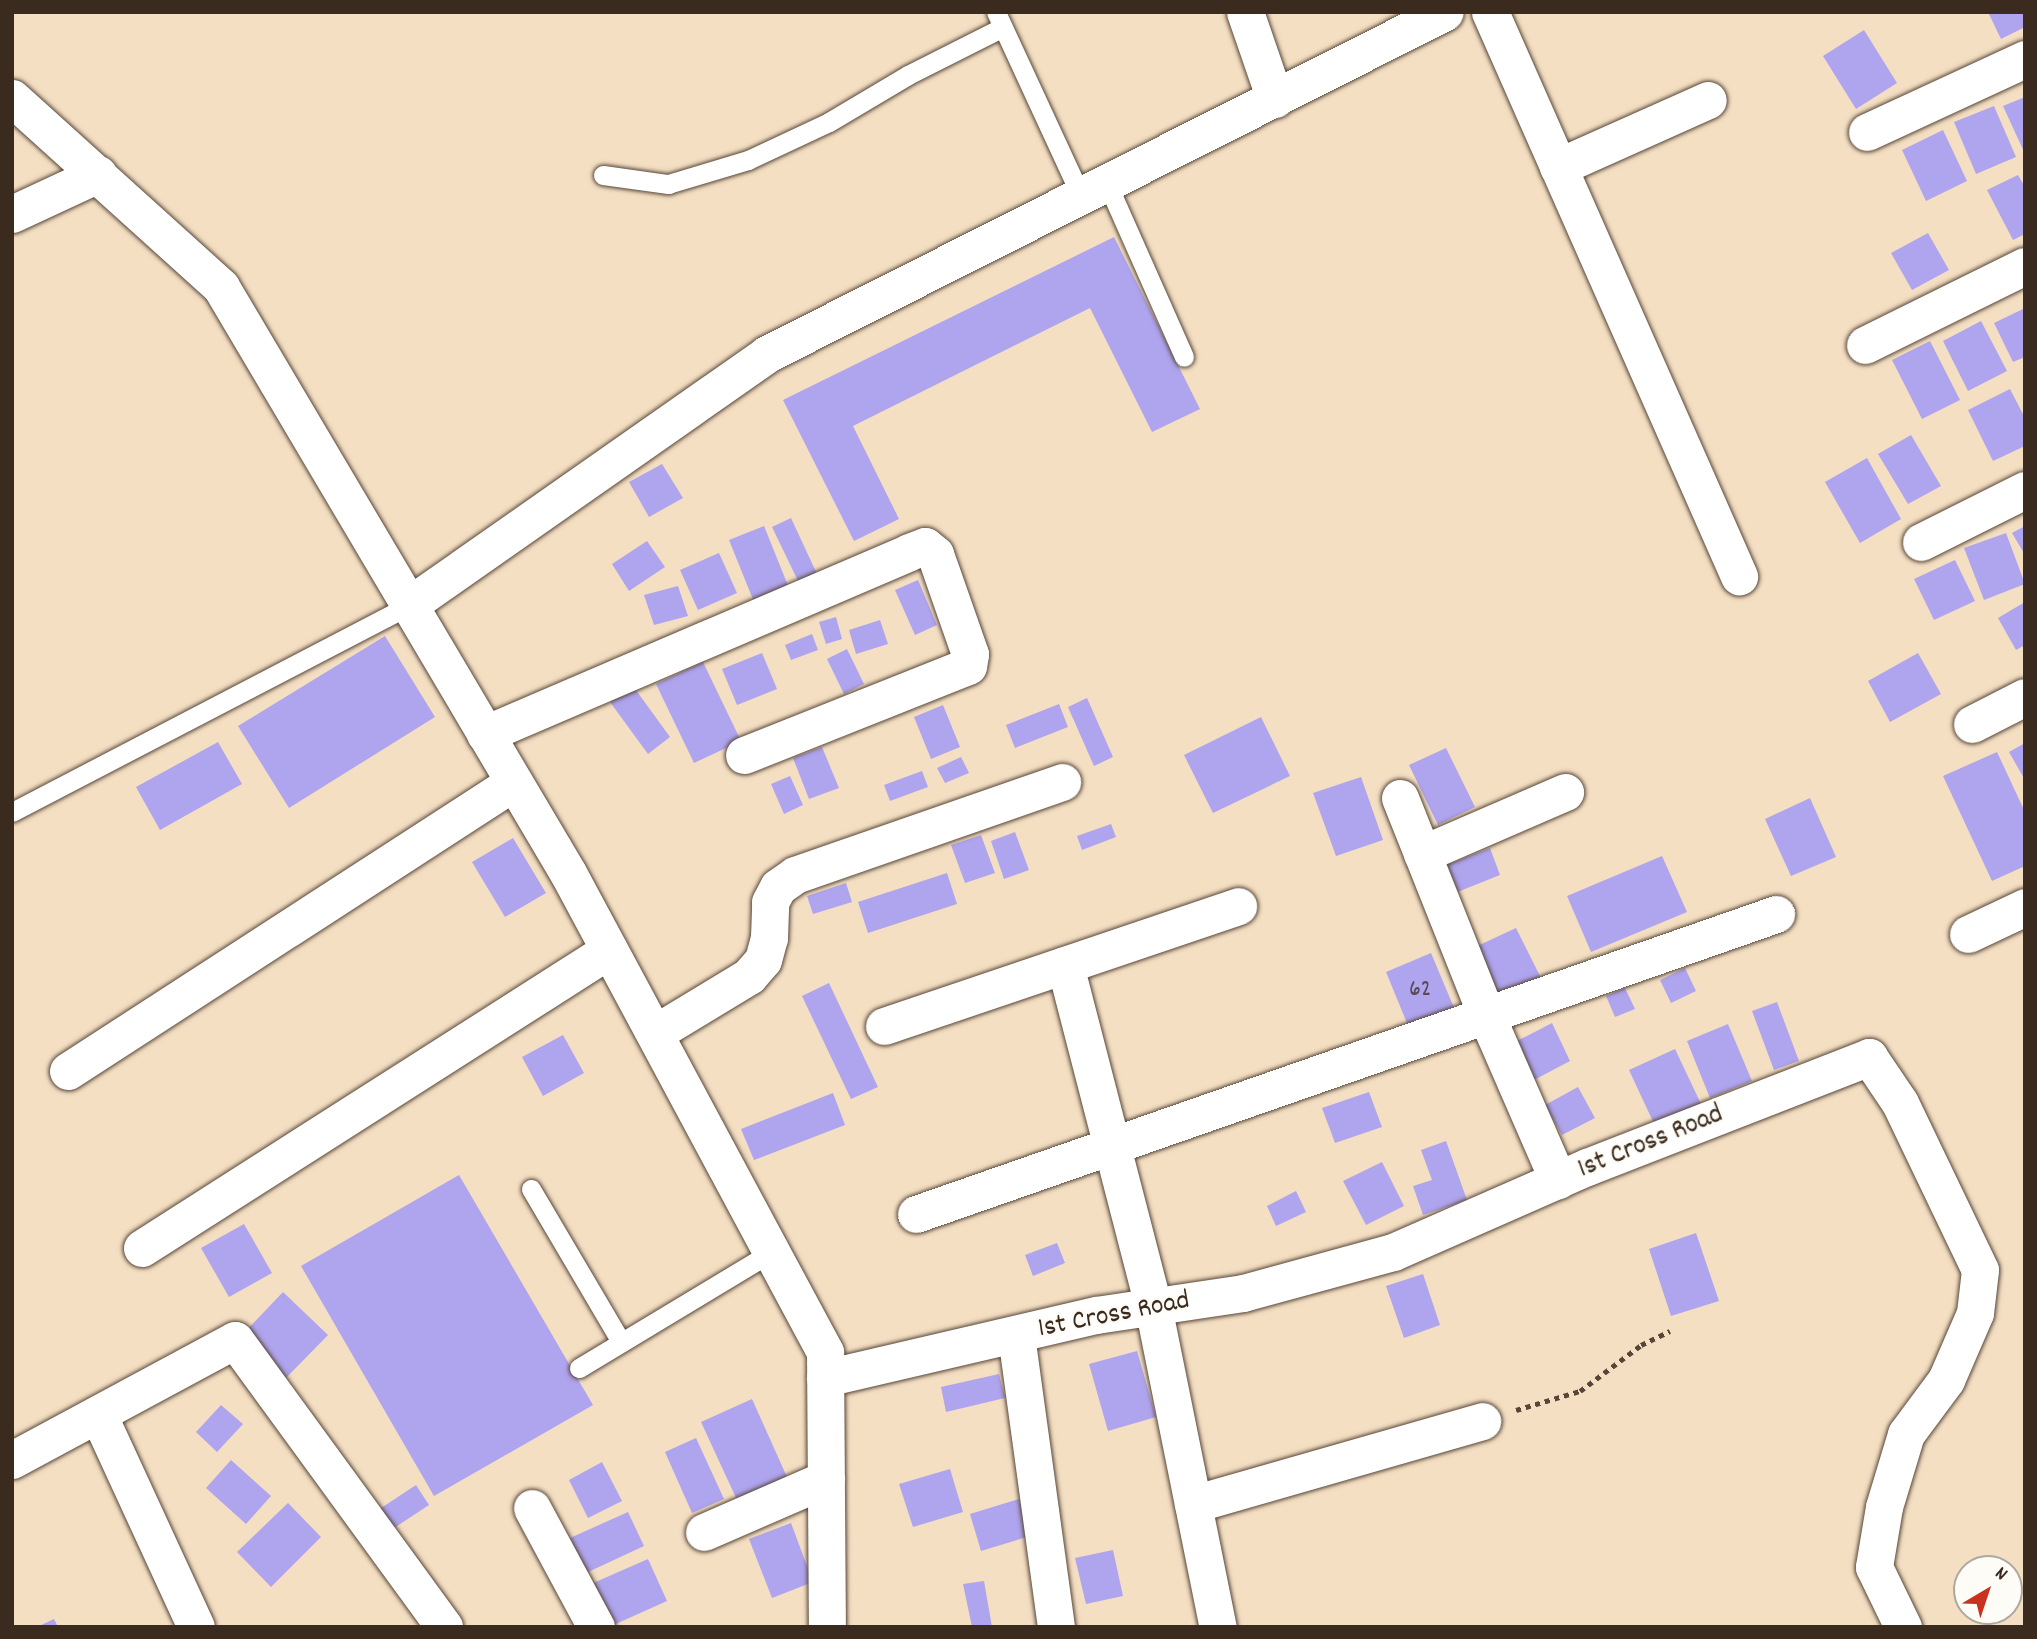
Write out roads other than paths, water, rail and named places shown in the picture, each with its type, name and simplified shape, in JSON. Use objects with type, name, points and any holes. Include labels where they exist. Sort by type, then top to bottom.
[{"type":"street","points":[[1245,12],[1275,99]]},
{"type":"street","points":[[410,605],[767,354],[1445,12]]},
{"type":"street","points":[[1490,12],[1739,576]]},
{"type":"street","points":[[1867,132],[2025,58]]},
{"type":"street","points":[[12,98],[221,287],[514,782],[609,950],[825,1352],[827,1627]]},
{"type":"street","points":[[1558,167],[1708,100]]},
{"type":"street","points":[[12,214],[98,174]]},
{"type":"street","points":[[1865,345],[2025,266]]},
{"type":"street","points":[[1921,542],[2025,489]]},
{"type":"street","points":[[485,734],[909,552],[925,546],[934,554],[970,654],[968,666],[744,755]]},
{"type":"street","points":[[1972,724],[2025,697]]},
{"type":"street","points":[[68,1071],[514,782]]},
{"type":"street","points":[[654,1033],[749,976],[763,960],[769,938],[769,902],[778,887],[795,875],[1062,782]]},
{"type":"street","points":[[1422,854],[1565,792]]},
{"type":"street","points":[[1400,798],[1487,1017],[1558,1180]]},
{"type":"street","points":[[884,1026],[1238,906]]},
{"type":"street","points":[[1968,934],[2025,907]]},
{"type":"street","points":[[916,1214],[1112,1149],[1776,915]]},
{"type":"street","points":[[142,1248],[609,950]]},
{"type":"street","points":[[1065,965],[1153,1306],[1218,1627]]},
{"type":"street","name":"1st Cross Road","points":[[825,1378],[1096,1314],[1243,1293],[1393,1252],[1558,1180],[1869,1057],[1900,1103],[1980,1270],[1975,1313],[1946,1380],[1906,1434],[1885,1507],[1874,1567],[1903,1627]]},
{"type":"street","points":[[1016,1335],[1056,1627]]},
{"type":"street","points":[[12,1460],[235,1340],[444,1627]]},
{"type":"street","points":[[98,1414],[196,1627]]},
{"type":"street","points":[[1193,1504],[1482,1421]]},
{"type":"street","points":[[704,1532],[826,1479]]},
{"type":"street","points":[[532,1508],[596,1627]]},
{"type":"lane","points":[[603,175],[668,184],[748,160],[829,122],[1000,20],[1184,357]]},
{"type":"lane","points":[[12,812],[410,605]]},
{"type":"lane","points":[[531,1189],[621,1342]]},
{"type":"lane","points":[[579,1368],[771,1252]]}]
